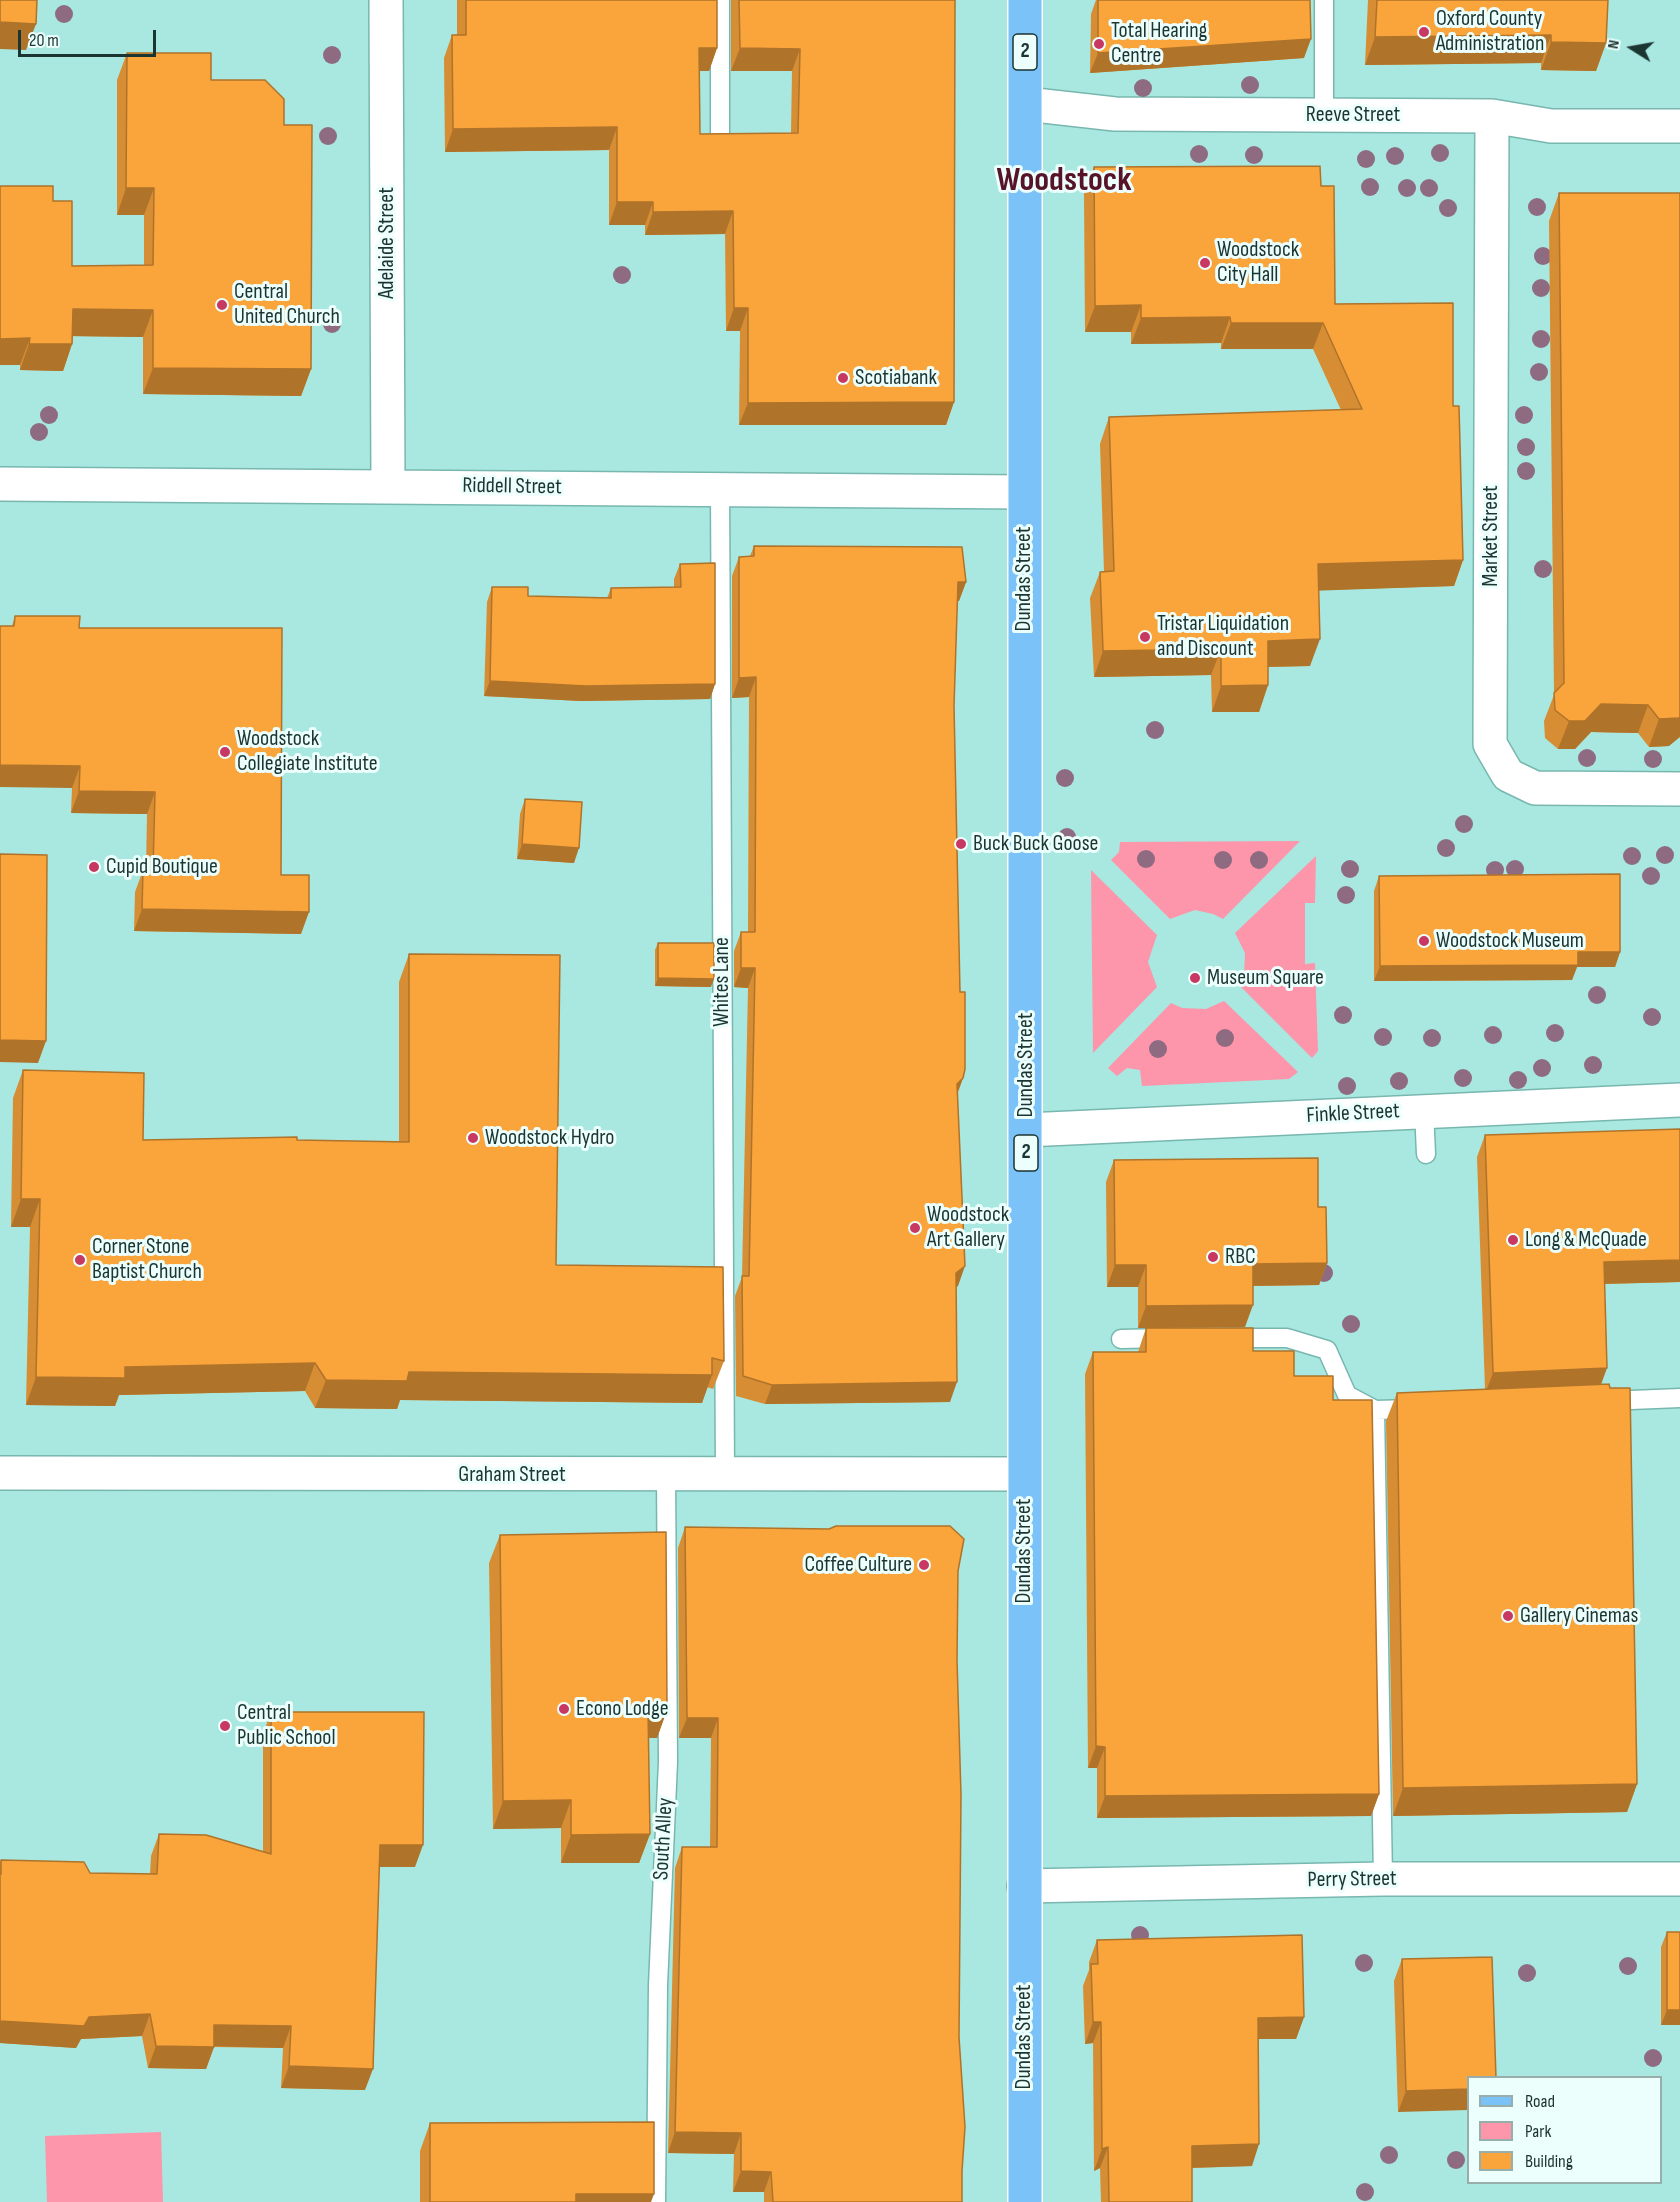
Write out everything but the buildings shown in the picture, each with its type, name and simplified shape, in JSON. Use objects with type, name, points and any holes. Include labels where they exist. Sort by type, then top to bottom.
[{"type":"main road","name":"Dundas Street","points":[[1025,0],[1026,1130],[1023,1474],[1025,2202]]},
{"type":"street","name":"Adelaide Street","points":[[386,0],[388,485]]},
{"type":"street","name":"Reeve Street","points":[[1026,104],[1115,114],[1492,116],[1551,126],[1680,126]]},
{"type":"street","name":"Market Street","points":[[1492,116],[1490,744],[1508,775],[1535,788],[1680,789]]},
{"type":"street","name":"Riddell Street","points":[[0,484],[388,485],[1024,492]]},
{"type":"street","name":"Finkle Street","points":[[1026,1130],[1680,1100]]},
{"type":"street","name":"Graham Street","points":[[0,1473],[1023,1474]]},
{"type":"street","name":"Perry Street","points":[[1024,1886],[1383,1879],[1680,1879]]},
{"type":"lane","points":[[720,0],[720,137]]},
{"type":"lane","points":[[1324,0],[1324,115]]},
{"type":"lane","name":"Whites Lane","points":[[720,489],[725,1475]]},
{"type":"lane","points":[[1424,1110],[1426,1154]]},
{"type":"lane","points":[[1121,1339],[1180,1338]]},
{"type":"lane","points":[[1216,1338],[1287,1338],[1327,1350],[1347,1395],[1375,1410],[1437,1408]]},
{"type":"lane","points":[[1587,1402],[1680,1398]]},
{"type":"lane","points":[[1375,1410],[1383,1879]]},
{"type":"lane","name":"South Alley","points":[[656,2202],[658,1985],[668,1762],[666,1475]]},
{"type":"green space","points":[[1300,841],[1223,919],[1195,910],[1170,919],[1111,860],[1119,852],[1120,842]]},
{"type":"green space","points":[[1316,856],[1315,903],[1305,903],[1305,964],[1315,963],[1318,1051],[1312,1058],[1239,985],[1244,976],[1245,953],[1235,933]]},
{"type":"green space","points":[[1091,870],[1157,935],[1148,962],[1157,987],[1093,1053]]},
{"type":"green space","points":[[1224,1001],[1298,1072],[1289,1079],[1142,1086],[1140,1070],[1127,1068],[1117,1076],[1108,1068],[1171,1003],[1182,1008],[1206,1009]]},
{"type":"green space","points":[[161,2132],[163,2202],[47,2202],[45,2136]]},
{"type":"place","name":"Oxford County Administration","points":[[1424,32]]},
{"type":"place","name":"Total Hearing Centre","points":[[1099,44]]},
{"type":"place","name":"Woodstock City Hall","points":[[1205,263]]},
{"type":"place","name":"Central United Church","points":[[222,305]]},
{"type":"place","name":"Scotiabank","points":[[843,378]]},
{"type":"place","name":"Tristar Liquidation and Discount","points":[[1145,637]]},
{"type":"place","name":"Woodstock Collegiate Institute","points":[[225,752]]},
{"type":"place","name":"Buck Buck Goose","points":[[961,844]]},
{"type":"place","name":"Cupid Boutique","points":[[94,867]]},
{"type":"place","name":"Woodstock Museum","points":[[1424,941]]},
{"type":"place","name":"Museum Square","points":[[1195,978]]},
{"type":"place","name":"Woodstock Hydro","points":[[473,1138]]},
{"type":"place","name":"Woodstock Art Gallery","points":[[915,1228]]},
{"type":"place","name":"Long & McQuade","points":[[1513,1240]]},
{"type":"place","name":"RBC","points":[[1213,1257]]},
{"type":"place","name":"Corner Stone Baptist Church","points":[[80,1260]]},
{"type":"place","name":"Coffee Culture","points":[[924,1565]]},
{"type":"place","name":"Gallery Cinemas","points":[[1508,1616]]},
{"type":"place","name":"Econo Lodge","points":[[564,1709]]},
{"type":"place","name":"Central Public School","points":[[225,1726]]},
{"type":"district","name":"Woodstock","points":[[1064,181]]}]
